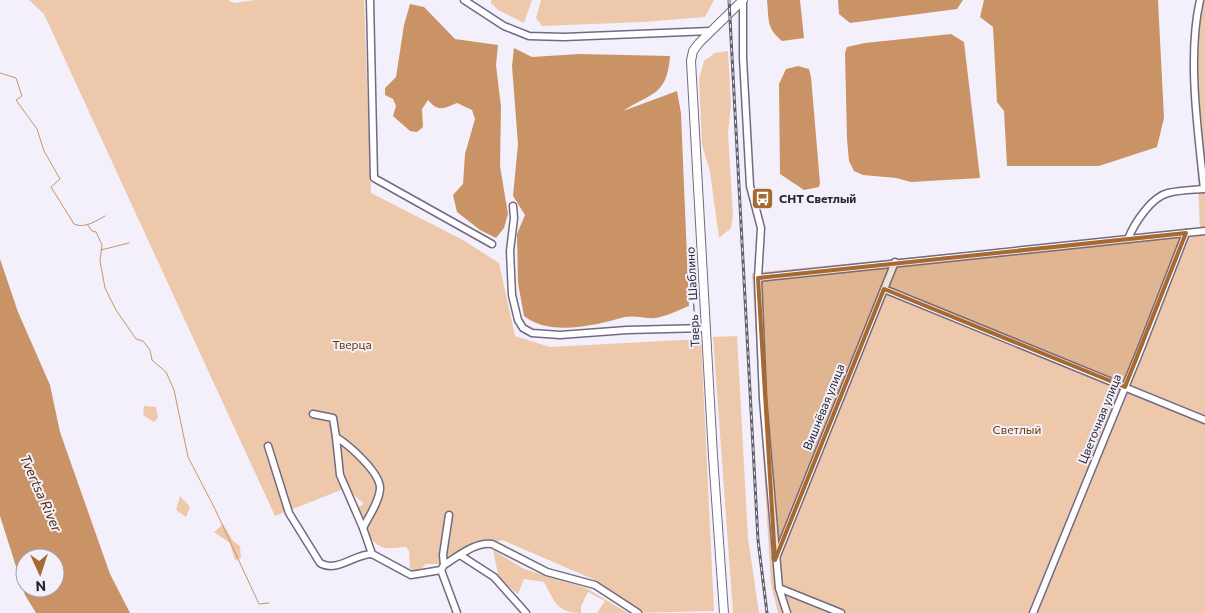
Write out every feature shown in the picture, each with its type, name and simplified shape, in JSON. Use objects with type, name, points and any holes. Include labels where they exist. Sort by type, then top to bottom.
[{"type":"street","points":[[370,0],[374,179],[492,244]]},
{"type":"street","points":[[464,0],[504,26],[528,36],[564,37],[711,31]]},
{"type":"street","points":[[743,0],[743,58],[750,186],[761,228],[758,278],[763,399],[779,588],[787,613]]},
{"type":"street","name":"Тверь — Шаблино","points":[[724,613],[691,66],[694,49],[743,0]]},
{"type":"street","points":[[1128,239],[1132,228],[1155,200],[1166,193],[1204,189],[1196,113],[1194,33],[1200,0]]},
{"type":"street","points":[[513,206],[514,218],[510,251],[512,295],[518,320],[523,328],[532,333],[560,335],[627,330],[706,328]]},
{"type":"street","points":[[758,278],[894,262],[1205,231]]},
{"type":"street","name":"Цветочная улица","points":[[1033,613],[1186,233]]},
{"type":"street","name":"Вишнёвая улица","points":[[776,560],[894,262]]},
{"type":"street","points":[[884,289],[1205,420]]},
{"type":"street","points":[[313,414],[333,418],[340,475],[372,554]]},
{"type":"street","points":[[336,437],[364,461],[380,483],[378,498],[363,528]]},
{"type":"street","points":[[268,446],[289,514],[320,563],[336,566],[356,557],[372,554],[411,575],[442,567],[460,555],[485,543],[497,545],[547,572],[595,585],[638,613]]},
{"type":"street","points":[[450,515],[442,567],[457,613]]},
{"type":"street","points":[[460,555],[494,577],[526,613]]},
{"type":"street","points":[[779,588],[841,613]]},
{"type":"highlighted area","points":[[1186,233],[1125,387],[884,289],[775,560],[758,278]]},
{"type":"green space","name":"Тверца","points":[[29,0],[228,0],[234,3],[255,0],[364,0],[371,193],[463,240],[499,263],[515,336],[550,347],[701,339],[714,611],[631,613],[595,580],[502,540],[439,560],[440,564],[426,564],[417,573],[410,568],[409,551],[406,547],[386,548],[370,538],[358,507],[364,504],[346,488],[275,516],[44,14]]},
{"type":"green space","points":[[491,0],[532,0],[524,23],[498,10],[491,3]]},
{"type":"green space","points":[[541,0],[714,0],[705,17],[642,22],[542,26],[536,18]]},
{"type":"green space","name":"Светлый","points":[[1196,0],[1205,0],[1205,613],[778,613],[771,584],[752,273],[1200,229],[1191,35]]},
{"type":"green space","points":[[728,51],[731,105],[728,132],[733,216],[731,228],[719,238],[710,172],[702,145],[699,79],[704,61],[715,53]]},
{"type":"green space","points":[[737,336],[748,538],[759,613],[733,613],[713,337]]},
{"type":"green space","points":[[144,406],[156,407],[158,418],[154,422],[143,415]]},
{"type":"green space","points":[[180,496],[190,507],[186,517],[176,510]]},
{"type":"green space","points":[[223,524],[233,541],[240,546],[241,558],[235,560],[230,543],[214,532]]},
{"type":"green space","points":[[493,550],[524,569],[586,588],[628,613],[597,613],[605,601],[588,592],[581,606],[581,613],[566,611],[557,605],[544,582],[524,579],[518,594],[499,579]]},
{"type":"water","points":[[767,0],[800,0],[804,38],[782,41],[773,32],[769,23]]},
{"type":"water","points":[[838,0],[963,0],[957,9],[850,23],[839,14]]},
{"type":"water","points":[[984,0],[1158,0],[1164,118],[1157,147],[1099,166],[1007,166],[1004,111],[997,102],[993,27],[980,17]]},
{"type":"water","points":[[410,4],[424,7],[455,39],[498,45],[496,65],[501,107],[500,166],[508,214],[504,228],[496,238],[480,230],[457,212],[453,195],[463,184],[465,154],[475,119],[472,110],[457,103],[444,108],[438,108],[428,100],[422,109],[423,127],[417,132],[410,131],[393,116],[396,106],[393,99],[385,95],[385,88],[396,77],[404,25]]},
{"type":"water","points":[[951,34],[964,42],[980,178],[911,182],[896,178],[863,175],[854,171],[849,161],[847,139],[845,53],[847,47],[865,43]]},
{"type":"water","points":[[514,48],[532,57],[579,54],[670,56],[665,79],[661,86],[650,96],[623,111],[677,91],[681,113],[689,306],[656,318],[625,317],[587,326],[560,328],[535,322],[524,316],[518,283],[517,234],[525,215],[513,196],[518,144],[512,66]]},
{"type":"water","points":[[798,66],[809,69],[811,77],[820,183],[819,187],[804,190],[780,174],[779,84],[786,69]]},
{"type":"water","name":"Tvertsa River","points":[[0,259],[18,312],[50,385],[60,432],[110,574],[130,613],[36,613],[27,598],[65,598],[65,548],[15,548],[15,563],[0,516]]},
{"type":"waterway","points":[[0,73],[16,78],[22,96],[16,100],[37,129],[44,151],[60,179],[51,187],[74,224],[86,225],[105,216]]},
{"type":"waterway","points":[[87,224],[92,231],[96,232],[102,245],[100,261],[105,288],[116,310],[136,339],[143,341],[150,350],[152,360],[166,372],[174,390],[188,457],[214,507],[259,604],[269,603]]},
{"type":"waterway","points":[[101,250],[129,243]]},
{"type":"railway","points":[[729,0],[758,540],[767,613]]},
{"type":"place","name":"СНТ Светлый","points":[[763,199]]}]
